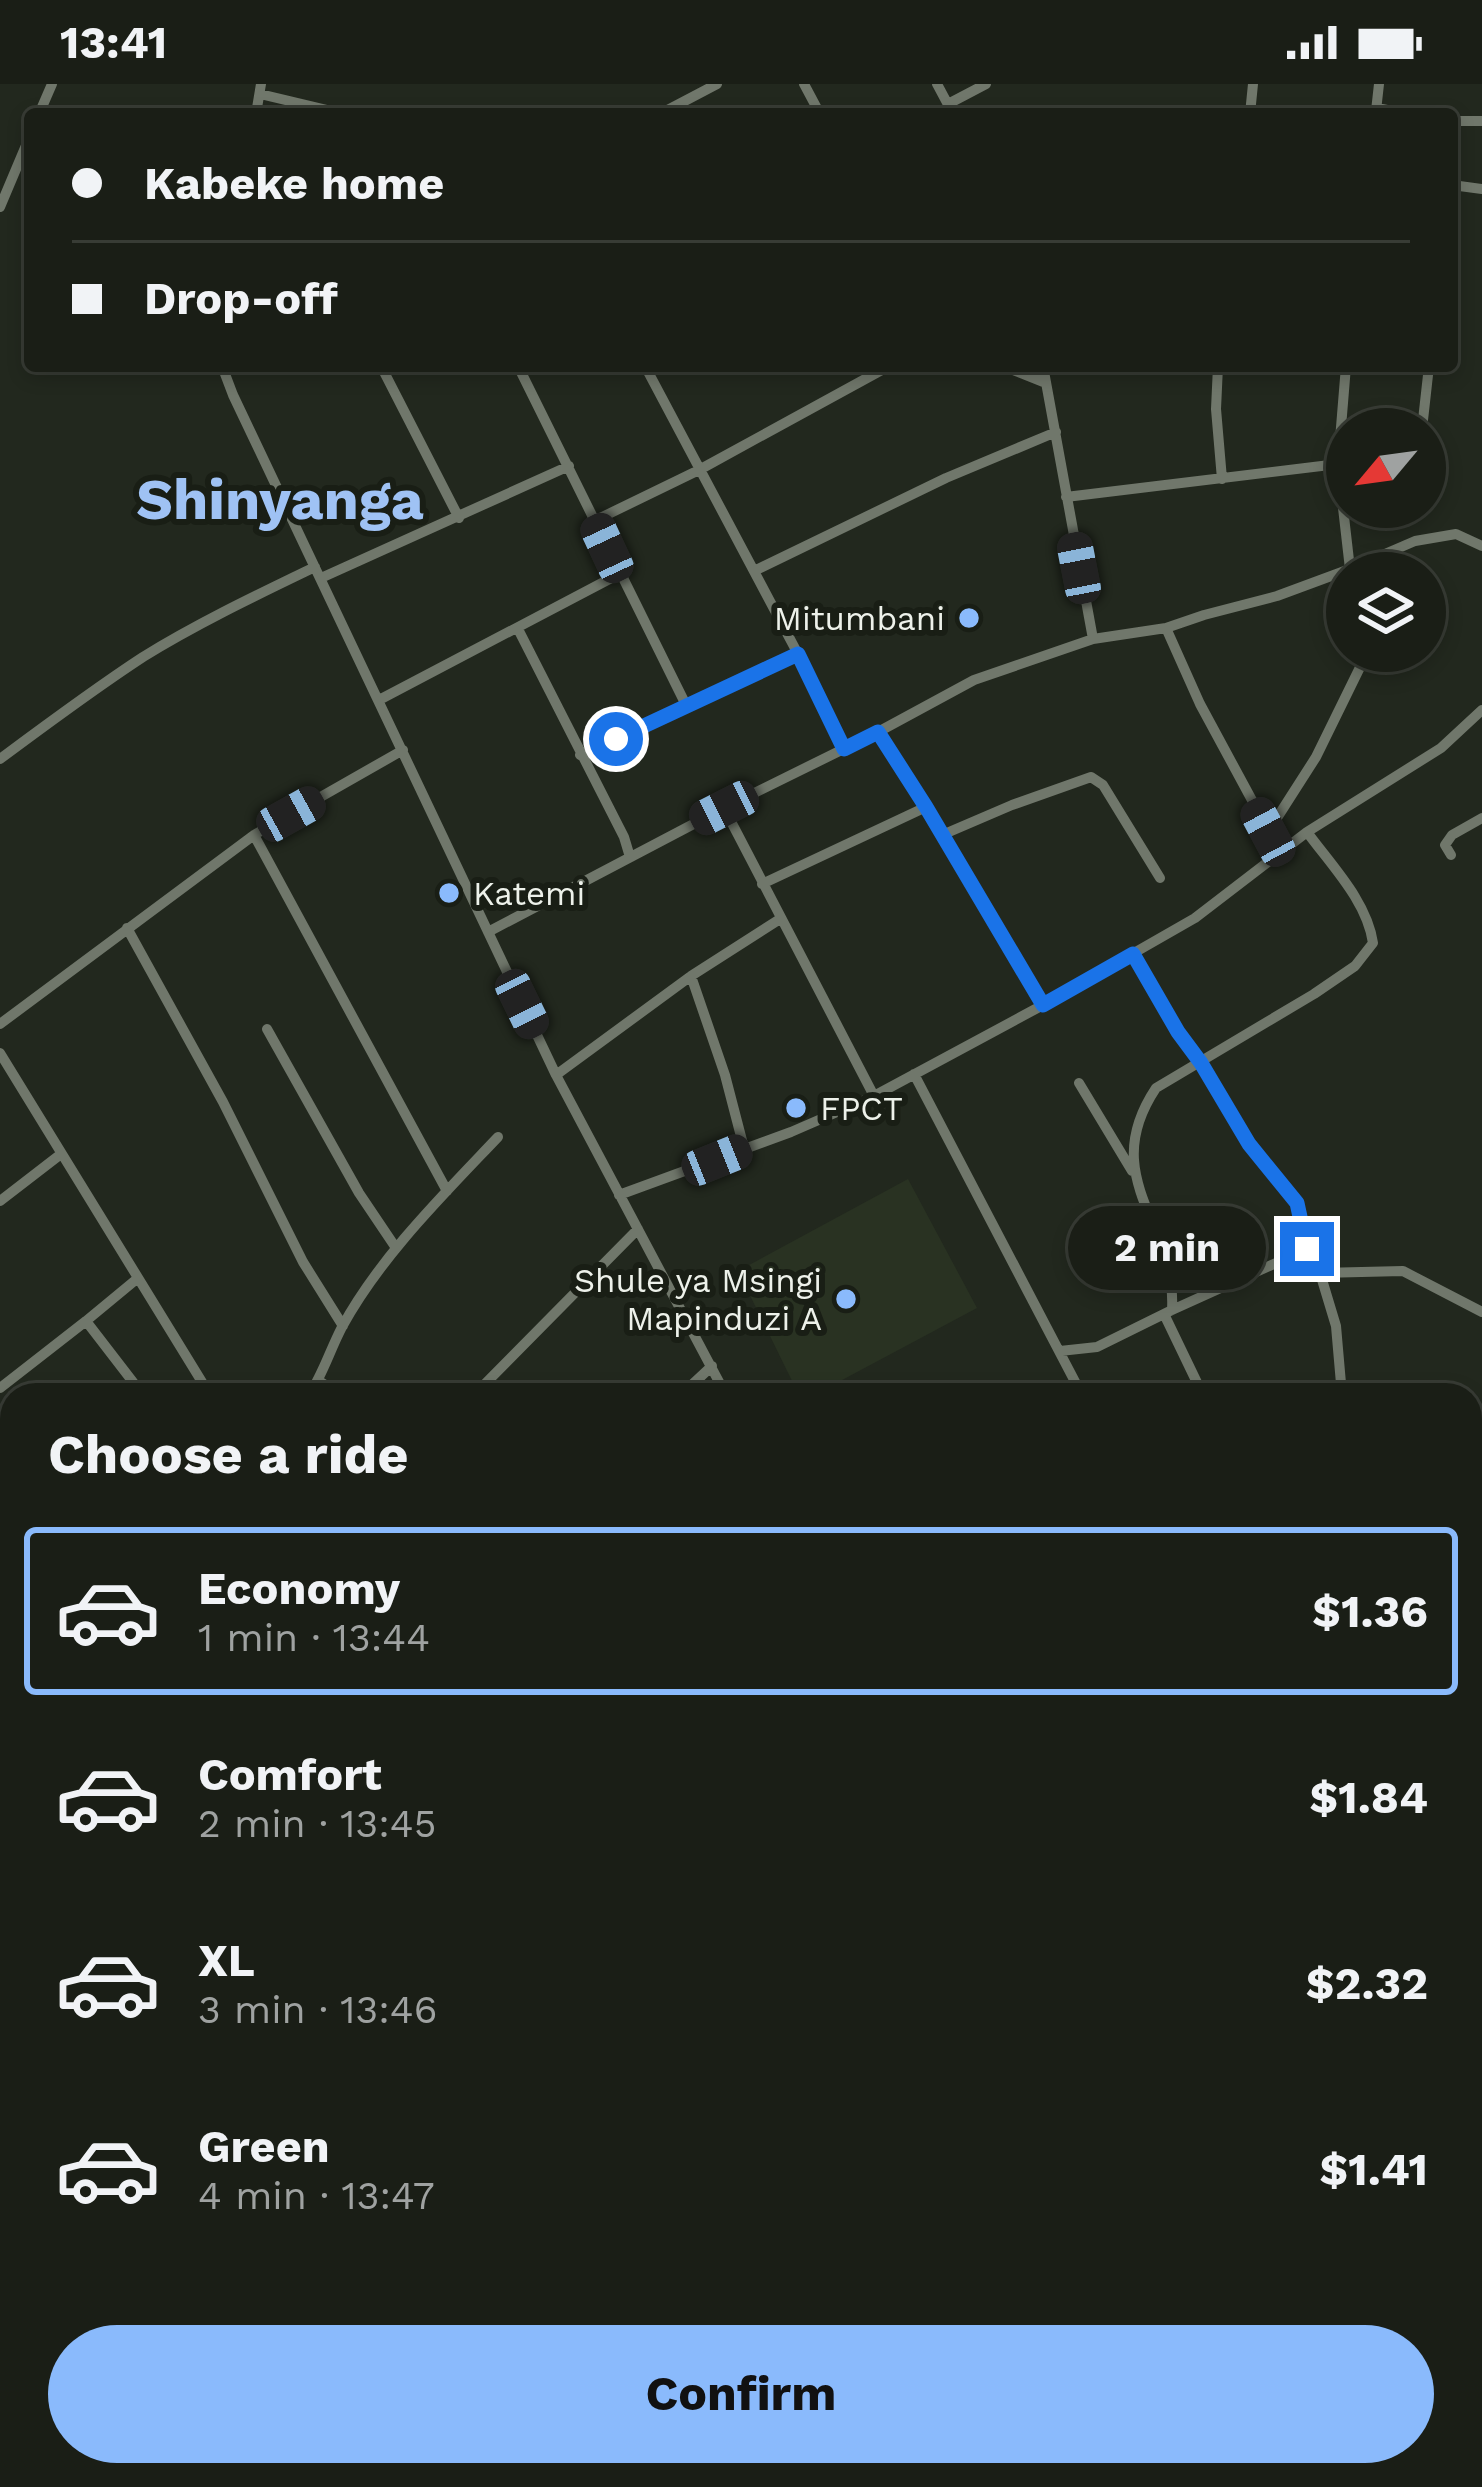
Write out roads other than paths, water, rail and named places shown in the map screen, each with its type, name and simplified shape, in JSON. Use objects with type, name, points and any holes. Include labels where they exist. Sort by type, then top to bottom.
[{"type":"street","points":[[671,108],[715,84]]},
{"type":"street","points":[[952,108],[986,84]]},
{"type":"street","points":[[260,89],[321,108]]},
{"type":"street","points":[[0,207],[24,150]]},
{"type":"street","points":[[226,372],[556,1075],[720,1383]]},
{"type":"street","points":[[388,372],[459,518]]},
{"type":"street","points":[[521,372],[687,707]]},
{"type":"street","points":[[648,372],[844,749]]},
{"type":"street","points":[[594,521],[700,470],[878,372]]},
{"type":"street","points":[[1019,372],[1046,382]]},
{"type":"street","points":[[1044,372],[1093,639]]},
{"type":"street","points":[[1218,372],[1222,479]]},
{"type":"street","points":[[1343,408],[1346,372]]},
{"type":"street","points":[[1424,408],[1428,372]]},
{"type":"street","points":[[754,571],[946,478],[1056,432]]},
{"type":"street","points":[[0,759],[84,696],[220,613],[459,518],[568,466]]},
{"type":"street","points":[[1066,496],[1326,466]]},
{"type":"street","points":[[1387,552],[1414,541],[1456,534],[1482,546]]},
{"type":"street","points":[[380,700],[619,574]]},
{"type":"street","points":[[488,932],[974,680],[1093,639],[1166,628],[1326,578]]},
{"type":"street","points":[[1166,628],[1200,704],[1280,852]]},
{"type":"street","points":[[518,629],[630,857]]},
{"type":"street","points":[[580,755],[798,654]]},
{"type":"street","points":[[1268,832],[1316,757],[1358,672]]},
{"type":"street","points":[[619,1196],[874,1096],[1043,1005],[1195,918],[1307,832],[1442,748],[1482,710]]},
{"type":"street","points":[[878,732],[1043,1005]]},
{"type":"street","points":[[0,1024],[254,835],[403,750]]},
{"type":"street","points":[[942,835],[1091,777],[1103,785],[1160,878]]},
{"type":"street","points":[[762,884],[926,807]]},
{"type":"street","points":[[724,808],[874,1096]]},
{"type":"street","points":[[1451,855],[1445,845],[1448,838],[1482,818]]},
{"type":"street","points":[[1134,1174],[1135,1137],[1156,1088],[1314,994],[1355,965],[1373,943],[1359,903],[1307,832]]},
{"type":"street","points":[[254,835],[447,1191]]},
{"type":"street","points":[[556,1075],[691,976],[780,919]]},
{"type":"street","points":[[127,928],[223,1102],[303,1262],[343,1326]]},
{"type":"street","points":[[1133,954],[1249,1144],[1297,1203],[1307,1249],[1320,1273],[1336,1326],[1341,1383]]},
{"type":"street","points":[[691,976],[744,1148]]},
{"type":"street","points":[[267,1029],[396,1249]]},
{"type":"street","points":[[0,1053],[203,1383]]},
{"type":"street","points":[[914,1074],[1076,1383]]},
{"type":"street","points":[[1079,1083],[1134,1174],[1171,1274],[1168,1312],[1196,1383]]},
{"type":"street","points":[[322,1383],[319,1381],[343,1326],[396,1249],[498,1137]]},
{"type":"street","points":[[0,1201],[61,1154]]},
{"type":"street","points":[[486,1383],[638,1229]]},
{"type":"street","points":[[1060,1351],[1097,1347],[1307,1249]]},
{"type":"street","points":[[1320,1273],[1403,1271],[1482,1312]]},
{"type":"street","points":[[7,1383],[138,1277]]},
{"type":"street","points":[[86,1322],[134,1383]]},
{"type":"street","points":[[694,1383],[712,1366]]},
{"type":"place","name":"Mitumbani","points":[[969,618]]},
{"type":"place","name":"Katemi","points":[[449,893]]},
{"type":"place","name":"FPCT","points":[[796,1108]]},
{"type":"place","name":"Shule ya Msingi Mapinduzi A","points":[[846,1299]]},
{"type":"district","name":"Shinyanga","points":[[280,499]]}]
